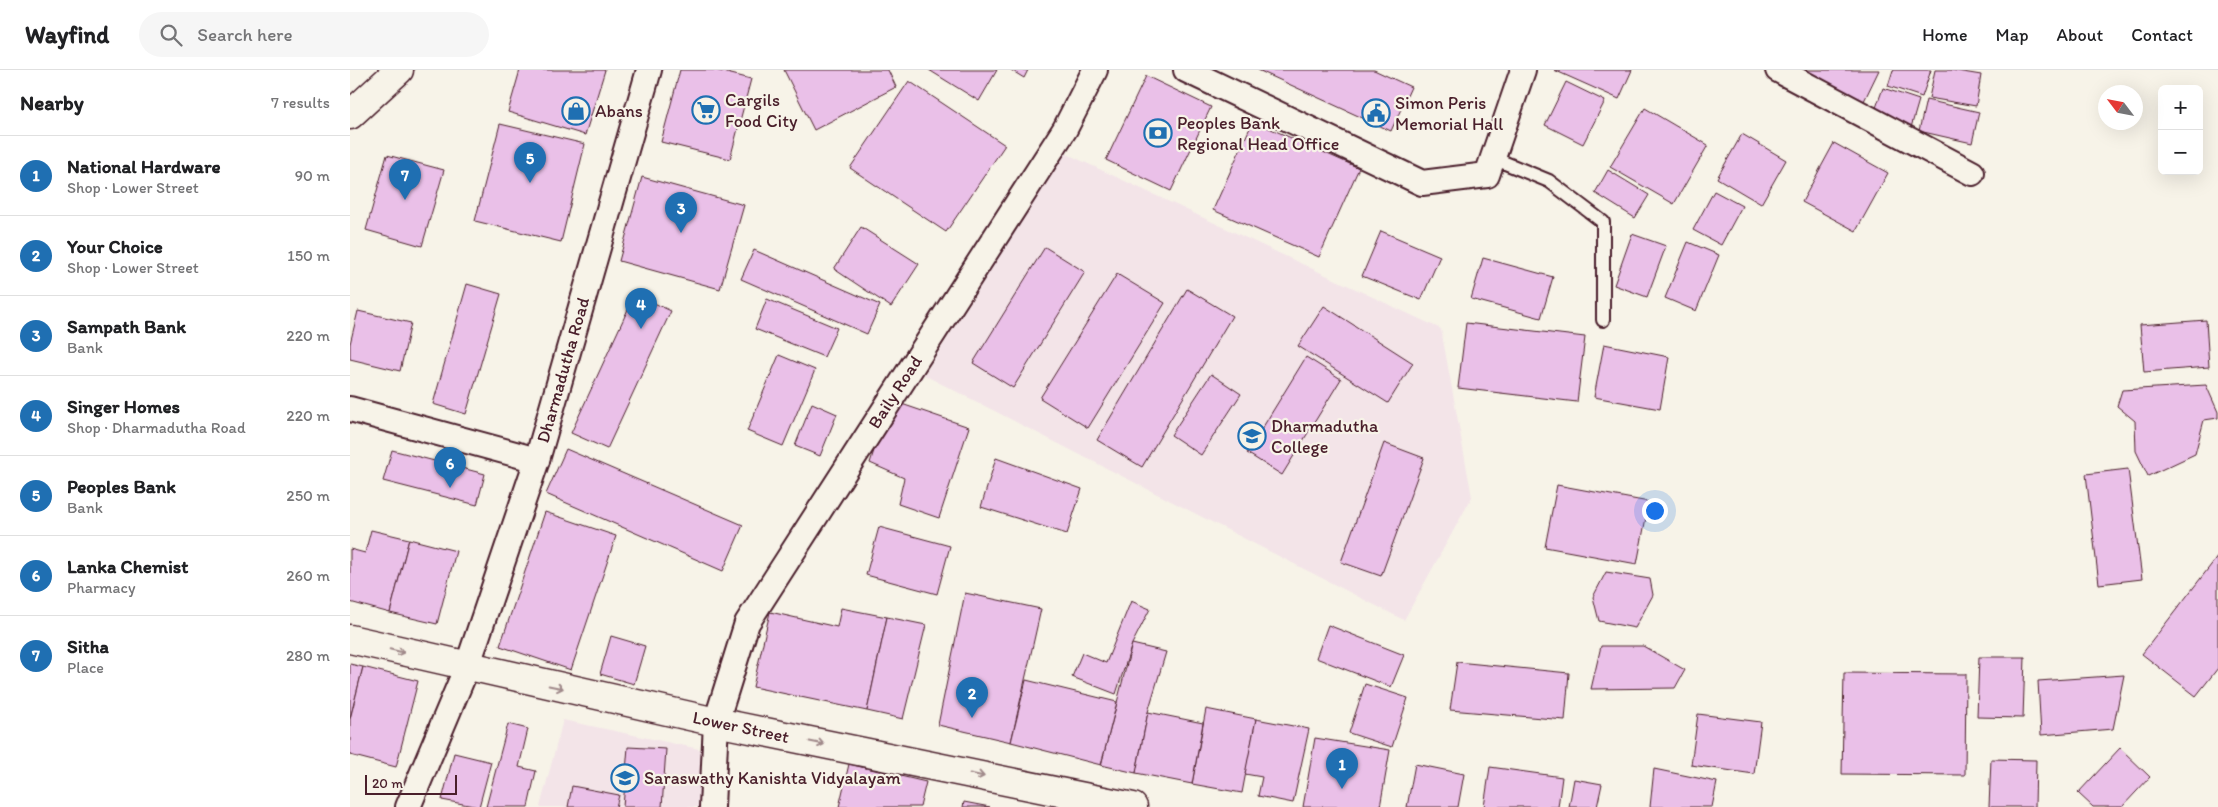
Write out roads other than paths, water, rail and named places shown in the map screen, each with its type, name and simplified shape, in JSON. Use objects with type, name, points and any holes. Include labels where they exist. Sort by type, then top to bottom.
[{"type":"main road","points":[[350,115],[398,70]]},
{"type":"main road","name":"Lower Street","points":[[350,640],[716,722],[1134,807]]},
{"type":"street","name":"Dharmadutha Road","points":[[408,807],[467,667],[538,460],[649,70]]},
{"type":"street","name":"Baily Road","points":[[712,807],[716,722],[747,622],[1065,129],[1095,70]]},
{"type":"street","points":[[1186,70],[1422,183],[1487,175],[1524,70]]},
{"type":"street","points":[[1778,70],[1972,173]]},
{"type":"street","points":[[350,409],[538,460]]},
{"type":"lane","points":[[1493,158],[1549,182],[1603,222],[1603,320]]},
{"type":"place","name":"Cargils Food City","points":[[706,110]]},
{"type":"place","name":"Abans","points":[[576,111]]},
{"type":"place","name":"Simon Peris Memorial Hall","points":[[1376,113]]},
{"type":"place","name":"Peoples Bank Regional Head Office","points":[[1158,133]]},
{"type":"place","name":"Peoples Bank","points":[[530,183]]},
{"type":"place","name":"Sitha","points":[[405,200]]},
{"type":"place","name":"Sampath Bank","points":[[681,233]]},
{"type":"place","name":"Singer Homes","points":[[641,329]]},
{"type":"place","name":"Dharmadutha College","points":[[1252,436]]},
{"type":"place","name":"Lanka Chemist","points":[[450,488]]},
{"type":"place","name":"Your Choice","points":[[972,718]]},
{"type":"place","name":"Saraswathy Kanishta Vidyalayam","points":[[625,778]]},
{"type":"place","name":"National Hardware","points":[[1342,789]]}]
